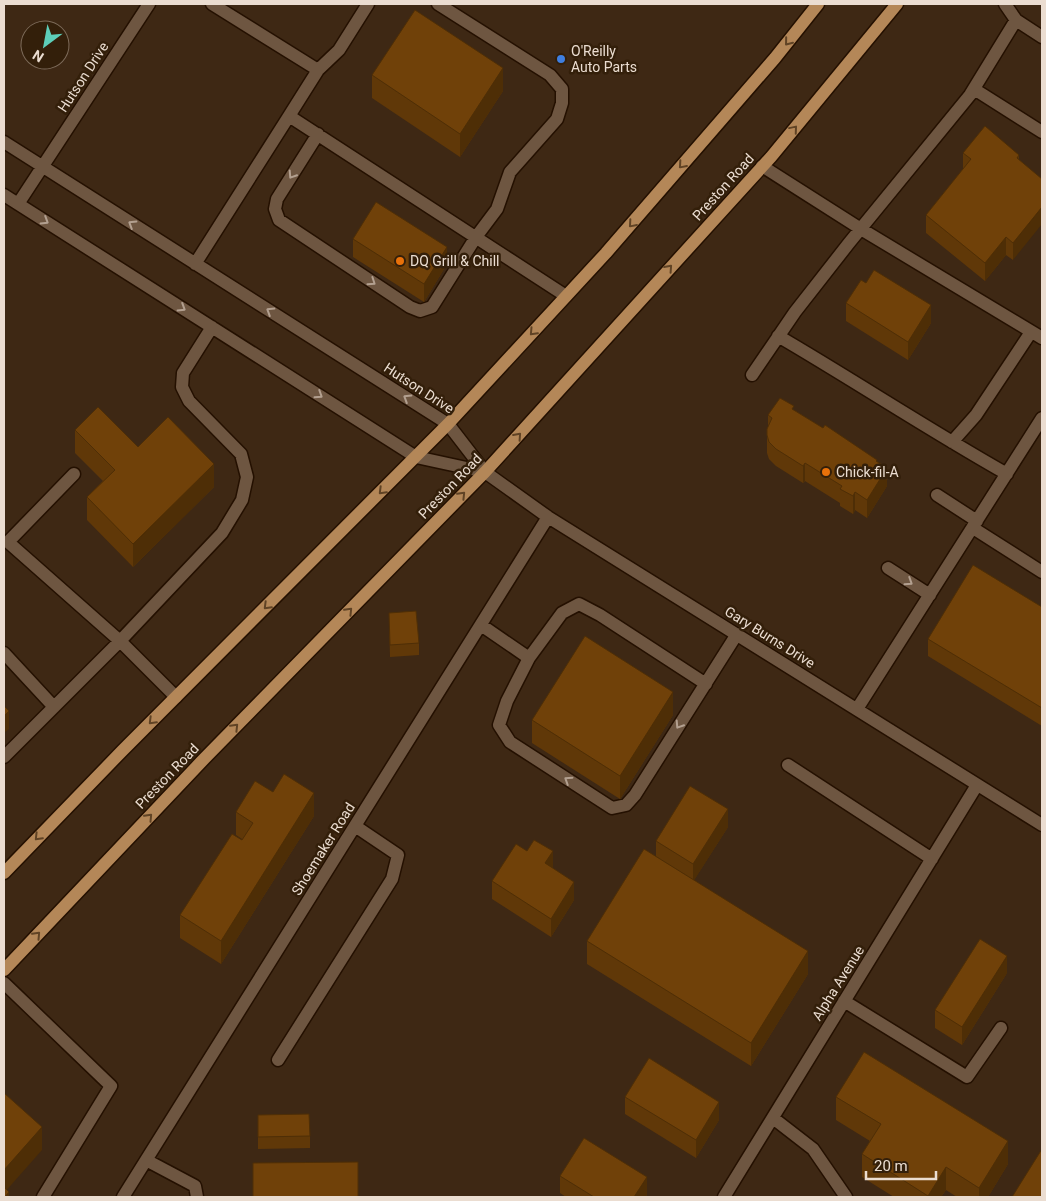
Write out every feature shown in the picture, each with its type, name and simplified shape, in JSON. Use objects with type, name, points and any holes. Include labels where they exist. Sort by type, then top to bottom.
[{"type":"main road","points":[[4,873],[448,424],[670,180],[775,58],[818,4]]},
{"type":"main road","name":"Preston Road","points":[[4,970],[201,762],[485,472],[762,166],[897,4]]},
{"type":"street","name":"Hutson Drive","points":[[18,204],[149,4]]},
{"type":"street","points":[[212,4],[318,70]]},
{"type":"street","points":[[195,264],[318,70],[339,50],[368,4]]},
{"type":"street","points":[[318,134],[277,199],[274,209],[279,220],[410,307],[420,311],[432,307],[476,237],[497,209],[510,172],[557,118],[562,103],[562,89],[550,75],[438,4]]},
{"type":"street","points":[[1005,4],[1016,20],[1042,37]]},
{"type":"street","points":[[752,375],[778,336],[861,229],[974,89],[1016,20]]},
{"type":"street","points":[[974,89],[1042,132]]},
{"type":"street","points":[[289,116],[566,296]]},
{"type":"street","name":"Hutson Drive","points":[[4,142],[448,424],[485,472]]},
{"type":"street","points":[[762,166],[861,229],[1042,338]]},
{"type":"street","points":[[4,195],[416,457],[485,472]]},
{"type":"street","points":[[4,757],[120,641],[222,533],[242,500],[247,477],[241,454],[189,401],[182,386],[183,373],[212,327]]},
{"type":"street","points":[[952,442],[987,400],[1031,332]]},
{"type":"street","points":[[778,336],[1007,474]]},
{"type":"street","points":[[857,709],[1042,418]]},
{"type":"street","name":"Gary Burns Drive","points":[[485,472],[548,517],[1042,825]]},
{"type":"street","points":[[74,474],[8,542],[120,641],[176,698]]},
{"type":"street","points":[[937,495],[975,525],[1042,572]]},
{"type":"street","name":"Shoemaker Road","points":[[123,1197],[548,517]]},
{"type":"street","points":[[888,568],[930,595]]},
{"type":"street","points":[[706,684],[600,615],[579,604],[562,613],[529,658],[507,701],[499,725],[510,742],[612,808],[626,805],[635,795],[706,684],[737,634]]},
{"type":"street","points":[[481,625],[529,658]]},
{"type":"street","points":[[4,653],[54,707]]},
{"type":"street","points":[[788,764],[932,859]]},
{"type":"street","name":"Alpha Avenue","points":[[724,1197],[977,785]]},
{"type":"street","points":[[278,1060],[392,879],[398,856],[355,826]]},
{"type":"street","points":[[4,983],[111,1086],[43,1197]]},
{"type":"street","points":[[844,1001],[967,1077],[1001,1028]]},
{"type":"street","points":[[772,1118],[813,1149],[846,1197]]},
{"type":"street","points":[[146,1160],[195,1186],[197,1197]]},
{"type":"building","points":[[415,10],[503,68],[460,134],[372,75]]},
{"type":"building","points":[[985,126],[1019,155],[1017,158],[1042,179],[1042,207],[1013,243],[1006,237],[985,263],[926,215],[971,159],[963,153]]},
{"type":"building","points":[[376,202],[447,247],[424,284],[353,239]]},
{"type":"building","points":[[874,270],[931,305],[908,342],[846,303],[861,280],[866,283]]},
{"type":"building","name":"Chick-fil-A","points":[[780,398],[794,406],[792,409],[823,428],[825,425],[887,468],[867,500],[855,492],[853,496],[840,489],[842,486],[805,463],[803,466],[776,449],[769,442],[767,429],[772,418],[768,415]]},
{"type":"building","points":[[98,407],[138,447],[168,417],[214,464],[133,544],[87,497],[115,470],[75,430]]},
{"type":"building","points":[[973,565],[1042,607],[1042,708],[928,639]]},
{"type":"building","points":[[416,611],[419,643],[390,645],[389,613]]},
{"type":"building","points":[[585,636],[673,692],[620,776],[532,720]]},
{"type":"building","points":[[4,706],[9,711],[4,716]]},
{"type":"building","points":[[284,774],[314,793],[221,941],[180,915],[232,834],[242,840],[253,823],[236,812],[255,781],[273,792]]},
{"type":"building","points":[[690,786],[728,809],[693,864],[656,841]]},
{"type":"building","points":[[534,840],[553,851],[545,863],[574,882],[551,919],[492,881],[516,844],[527,851]]},
{"type":"building","points":[[644,849],[808,951],[751,1043],[587,941]]},
{"type":"building","points":[[980,939],[1007,956],[962,1027],[935,1010]]},
{"type":"building","points":[[864,1052],[1008,1141],[979,1188],[946,1167],[928,1196],[862,1154],[881,1124],[836,1097]]},
{"type":"building","points":[[649,1058],[719,1102],[696,1140],[625,1097]]},
{"type":"building","points":[[4,1093],[42,1127],[4,1170]]},
{"type":"building","points":[[309,1114],[310,1136],[258,1137],[258,1115]]},
{"type":"building","points":[[584,1138],[647,1177],[634,1197],[594,1197],[560,1176]]},
{"type":"building","points":[[1042,1149],[1042,1197],[1012,1197]]},
{"type":"building","points":[[358,1162],[358,1197],[253,1197],[253,1163]]},
{"type":"building","points":[[4,1187],[9,1192],[5,1197],[4,1197]]},
{"type":"place","name":"O'Reilly Auto Parts","points":[[561,59]]},
{"type":"place","name":"DQ Grill & Chill","points":[[400,261]]},
{"type":"place","name":"Chick-fil-A","points":[[826,472]]}]
